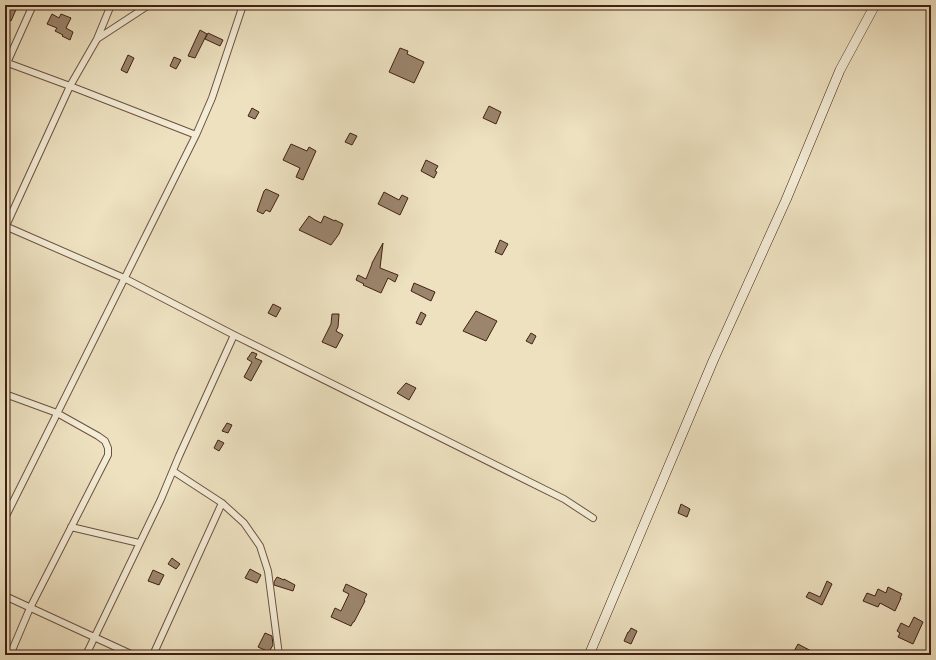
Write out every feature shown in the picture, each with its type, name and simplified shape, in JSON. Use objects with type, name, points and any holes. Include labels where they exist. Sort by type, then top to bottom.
[{"type":"main road","points":[[589,655],[713,361],[786,200],[840,70],[875,5]]},
{"type":"street","points":[[33,5],[6,64],[70,86],[196,135]]},
{"type":"street","points":[[111,5],[97,39],[70,86],[5,226],[124,278],[234,335],[564,499],[593,518]]},
{"type":"street","points":[[97,39],[149,5]]},
{"type":"street","points":[[5,518],[196,135],[212,98],[243,5]]},
{"type":"street","points":[[86,655],[161,499],[234,335]]},
{"type":"street","points":[[5,394],[57,413],[98,436],[105,441],[108,448],[108,455],[30,608],[10,655]]},
{"type":"street","points":[[173,471],[222,503],[244,523],[260,546],[268,571],[279,655]]},
{"type":"street","points":[[153,655],[222,503]]},
{"type":"street","points":[[71,527],[139,543]]},
{"type":"street","points":[[5,596],[133,655]]},
{"type":"building","points":[[9,5],[18,5],[11,21],[5,18],[5,13]]},
{"type":"building","points":[[52,14],[59,18],[61,14],[71,18],[66,28],[73,32],[70,40],[55,31],[57,28],[47,24]]},
{"type":"building","points":[[200,30],[207,34],[195,58],[188,56]]},
{"type":"building","points":[[208,33],[223,40],[220,46],[205,39]]},
{"type":"building","points":[[400,48],[408,51],[407,54],[424,62],[414,83],[389,72]]},
{"type":"building","points":[[128,55],[134,58],[127,73],[121,70]]},
{"type":"building","points":[[174,57],[181,60],[176,69],[170,66]]},
{"type":"building","points":[[489,106],[501,112],[496,124],[483,118]]},
{"type":"building","points":[[252,108],[259,112],[255,119],[248,116]]},
{"type":"building","points":[[350,133],[357,136],[352,145],[345,142]]},
{"type":"building","points":[[291,144],[307,151],[309,147],[316,151],[303,180],[296,177],[300,168],[283,160]]},
{"type":"building","points":[[426,160],[438,166],[435,171],[437,172],[434,178],[421,171]]},
{"type":"building","points":[[266,189],[279,195],[270,212],[266,210],[263,214],[257,211]]},
{"type":"building","points":[[384,192],[399,200],[402,195],[408,198],[400,215],[378,204]]},
{"type":"building","points":[[309,216],[321,223],[324,216],[343,224],[339,234],[331,245],[299,230]]},
{"type":"building","points":[[500,240],[508,244],[502,255],[495,252]]},
{"type":"building","points":[[383,243],[380,268],[398,275],[395,282],[388,278],[381,293],[363,285],[364,284],[356,280],[358,275],[366,279],[372,263]]},
{"type":"building","points":[[414,283],[435,292],[431,301],[411,291]]},
{"type":"building","points":[[273,304],[281,308],[276,317],[268,313]]},
{"type":"building","points":[[476,311],[497,321],[486,341],[463,331]]},
{"type":"building","points":[[421,312],[426,315],[421,325],[416,323]]},
{"type":"building","points":[[332,314],[339,314],[338,327],[336,331],[343,335],[336,348],[322,342],[331,324]]},
{"type":"building","points":[[531,333],[536,336],[532,344],[526,341]]},
{"type":"building","points":[[252,352],[257,354],[255,358],[262,361],[251,381],[244,377],[252,362],[247,359]]},
{"type":"building","points":[[406,383],[416,388],[409,400],[397,393]]},
{"type":"building","points":[[227,423],[232,425],[228,433],[222,431]]},
{"type":"building","points":[[218,440],[224,443],[219,451],[214,448]]},
{"type":"building","points":[[681,504],[690,509],[687,517],[678,513]]},
{"type":"building","points":[[172,558],[180,564],[176,569],[168,564]]},
{"type":"building","points":[[250,569],[261,575],[257,583],[245,578]]},
{"type":"building","points":[[153,570],[164,575],[159,585],[148,581]]},
{"type":"building","points":[[277,577],[295,585],[293,591],[274,585]]},
{"type":"building","points":[[827,581],[832,584],[822,605],[806,597],[809,592],[820,597]]},
{"type":"building","points":[[346,584],[367,594],[364,600],[365,601],[351,626],[331,617],[335,608],[341,611],[349,594],[343,591]]},
{"type":"building","points":[[888,587],[902,594],[895,611],[880,603],[878,607],[863,601],[867,593],[875,596],[878,589],[886,593]]},
{"type":"building","points":[[914,617],[923,622],[913,644],[898,637],[900,633],[897,631],[901,623],[909,627]]},
{"type":"building","points":[[631,628],[637,631],[631,644],[624,641]]},
{"type":"building","points":[[265,633],[272,636],[273,645],[269,652],[258,647]]},
{"type":"building","points":[[798,644],[815,654],[802,652],[800,655],[792,655]]}]
